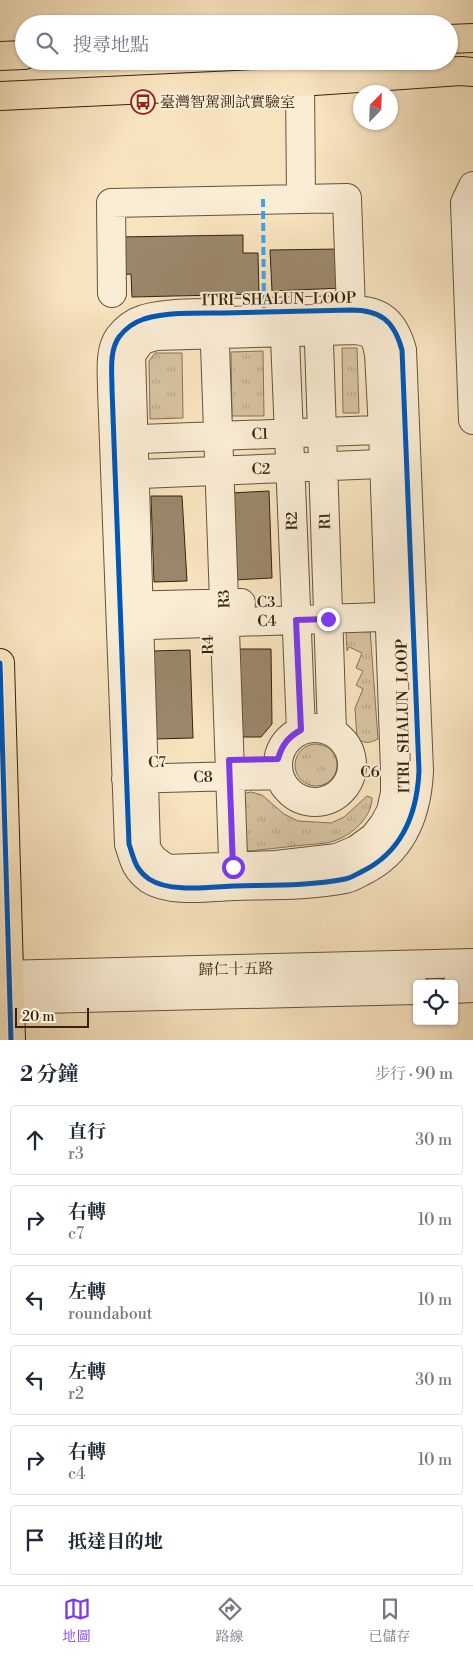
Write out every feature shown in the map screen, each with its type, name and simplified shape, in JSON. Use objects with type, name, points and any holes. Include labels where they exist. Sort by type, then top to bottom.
[{"type":"main road","points":[[458,39],[473,38]]},
{"type":"main road","points":[[0,56],[15,55]]},
{"type":"main road","points":[[0,96],[300,82],[461,71],[473,72]]},
{"type":"main road","points":[[0,663],[5,988],[11,1040]]},
{"type":"street","points":[[300,82],[301,199]]},
{"type":"street","points":[[473,186],[465,203],[473,420]]},
{"type":"street","points":[[112,294],[111,203],[348,198],[351,310]]},
{"type":"street","name":"ITRI_SHALUN_LOOP","points":[[318,321],[351,310],[366,310],[378,314],[387,320],[395,330],[402,350],[395,430],[407,763],[418,793],[412,817],[397,843],[377,864],[347,879],[290,884],[224,877],[173,888],[150,880],[136,868],[129,844],[135,771],[124,440],[112,362],[114,348],[119,337],[129,326],[143,319],[206,324],[318,321],[370,333],[376,341],[395,430]]},
{"type":"street","name":"R1","points":[[318,321],[332,732]]},
{"type":"street","name":"R2","points":[[285,322],[301,730]]},
{"type":"street","name":"R3","points":[[206,324],[221,768]]},
{"type":"street","name":"C1","points":[[124,440],[395,430]]},
{"type":"street","name":"C2","points":[[125,474],[396,464]]},
{"type":"street","name":"C4","points":[[296,610],[401,608]]},
{"type":"street","name":"C3","points":[[130,616],[296,610]]},
{"type":"street","points":[[321,728],[332,732],[341,738],[348,747],[352,765],[350,780],[343,790],[334,797],[324,801],[312,802],[301,800],[283,784],[278,767],[280,750],[292,735],[301,730],[321,728]]},
{"type":"street","points":[[352,765],[407,763]]},
{"type":"street","points":[[224,877],[221,768],[278,767]]},
{"type":"street","name":"C8","points":[[135,771],[221,768]]},
{"type":"street","name":"歸仁十五路","points":[[5,988],[473,963]]},
{"type":"street","name":"歸仁十五路","points":[[5,988],[413,990]]},
{"type":"street","points":[[458,989],[473,988]]},
{"type":"green space","points":[[342,348],[357,348],[359,413],[343,413]]},
{"type":"green space","points":[[263,351],[264,416],[232,416],[231,352]]},
{"type":"green space","points":[[155,353],[182,353],[183,418],[150,419],[149,361]]},
{"type":"green space","points":[[370,629],[378,739],[363,742],[357,739],[355,708],[363,689],[356,685],[363,671],[356,668],[362,653],[349,647],[347,651],[346,631]]},
{"type":"green space","points":[[316,744],[331,750],[337,765],[331,780],[316,786],[301,780],[295,765],[301,750]]},
{"type":"green space","points":[[251,792],[262,795],[284,814],[298,821],[331,823],[344,817],[367,796],[372,798],[366,817],[350,833],[339,839],[322,844],[250,851],[246,850],[244,795]]},
{"type":"building","points":[[243,235],[243,253],[258,253],[259,294],[132,297],[131,274],[119,275],[118,237]]},
{"type":"building","points":[[340,249],[342,288],[272,291],[270,250]]},
{"type":"building","points":[[269,491],[272,578],[234,580],[230,493]]},
{"type":"building","points":[[151,496],[182,496],[187,581],[154,582]]},
{"type":"building","points":[[235,649],[271,649],[272,724],[261,737],[237,737]]},
{"type":"building","points":[[190,650],[193,738],[154,739],[151,651]]},
{"type":"marked path","points":[[263,199],[264,312]]},
{"type":"cycle path","points":[[351,310],[370,312],[385,319],[395,332],[402,350],[419,771],[418,787],[411,816],[398,842],[388,853],[377,863],[347,878],[304,884],[202,888],[179,888],[158,883],[149,879],[141,871],[129,844],[112,389],[112,362],[116,343],[130,326],[144,319],[163,315],[351,310]]},
{"type":"cycle path","points":[[0,663],[11,1040]]},
{"type":"place","name":"臺灣智駕測試實驗室","points":[[143,102]]},
{"type":"route","points":[[233,867],[229,760],[278,759],[280,750],[286,742],[292,735],[301,730],[296,620],[328,619]]}]
